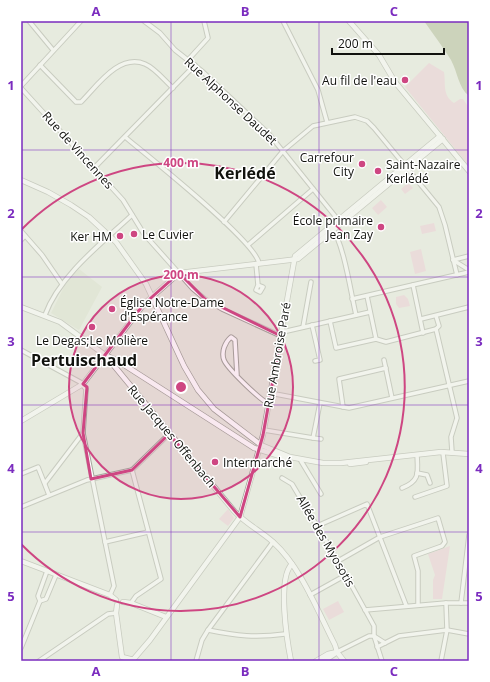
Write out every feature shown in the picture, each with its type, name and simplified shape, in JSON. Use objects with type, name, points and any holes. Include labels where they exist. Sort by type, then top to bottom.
[{"type":"street","points":[[28,21],[53,50]]},
{"type":"street","points":[[21,87],[53,50],[81,21]]},
{"type":"street","name":"Rue Alphonse Daudet","points":[[144,21],[160,33],[175,50],[195,65],[269,134],[339,222]]},
{"type":"street","points":[[188,60],[208,38],[203,21]]},
{"type":"street","points":[[283,21],[318,90],[327,122]]},
{"type":"street","points":[[349,21],[379,55],[396,82],[469,171]]},
{"type":"street","points":[[40,65],[76,102],[81,102],[115,68],[126,62],[136,61],[146,64],[172,88]]},
{"type":"street","points":[[95,167],[195,65]]},
{"type":"street","name":"Rue de Vincennes","points":[[21,87],[95,167],[123,200],[144,234],[178,273],[205,300],[222,310],[281,336]]},
{"type":"street","points":[[224,222],[283,151],[313,126],[355,117],[366,121],[439,207],[457,275]]},
{"type":"street","points":[[125,137],[224,222],[248,245],[257,258],[258,284]]},
{"type":"street","points":[[21,422],[83,384],[152,296],[178,273],[298,259],[339,222],[441,138]]},
{"type":"street","points":[[21,180],[48,192],[71,205],[90,218],[110,236],[132,262],[152,296],[184,366],[198,390],[214,409],[261,445],[280,453],[312,461],[341,463],[422,453],[452,452],[469,455]]},
{"type":"street","points":[[248,245],[313,189]]},
{"type":"street","points":[[45,315],[62,284],[132,215]]},
{"type":"street","points":[[332,228],[341,251],[356,315]]},
{"type":"street","points":[[21,231],[62,284]]},
{"type":"street","points":[[21,240],[25,236]]},
{"type":"street","points":[[453,260],[469,257]]},
{"type":"street","name":"Rue Ambroise Paré","points":[[240,517],[261,445],[294,260]]},
{"type":"street","points":[[453,260],[469,271]]},
{"type":"street","points":[[352,299],[413,286],[469,271]]},
{"type":"street","points":[[303,327],[311,282]]},
{"type":"street","points":[[413,286],[423,333]]},
{"type":"street","points":[[367,296],[376,339]]},
{"type":"street","points":[[21,306],[45,315],[69,328],[105,355],[118,361],[259,451],[301,461],[340,465],[443,453],[469,455]]},
{"type":"street","points":[[421,319],[469,307]]},
{"type":"street","points":[[282,331],[370,312]]},
{"type":"street","points":[[436,316],[439,326],[436,329],[457,418],[451,437],[452,452]]},
{"type":"street","points":[[330,321],[336,348],[376,339],[386,342],[436,329]]},
{"type":"street","points":[[312,325],[320,360],[315,361]]},
{"type":"street","points":[[237,375],[234,340],[231,337],[226,342],[223,355],[226,363],[237,375],[263,401],[268,404]]},
{"type":"street","points":[[21,350],[83,384],[86,389],[83,432],[114,588],[110,596]]},
{"type":"street","name":"Rue Jacques Offenbach","points":[[105,355],[169,434],[240,517],[273,542],[292,564],[310,595],[335,644],[337,652],[344,661]]},
{"type":"street","points":[[384,360],[392,398]]},
{"type":"street","points":[[343,407],[339,379],[386,368]]},
{"type":"street","points":[[270,393],[349,408],[469,381]]},
{"type":"street","points":[[312,438],[320,403]]},
{"type":"street","points":[[264,430],[321,440]]},
{"type":"street","points":[[45,483],[83,432]]},
{"type":"street","points":[[21,507],[91,478],[132,470],[169,434]]},
{"type":"street","points":[[415,497],[447,486],[443,453]]},
{"type":"street","points":[[402,488],[412,484],[418,473],[416,456]]},
{"type":"street","points":[[301,461],[321,494]]},
{"type":"street","points":[[21,474],[38,467],[49,495]]},
{"type":"street","points":[[131,603],[136,596],[161,579],[132,470]]},
{"type":"street","points":[[418,473],[427,475],[430,483]]},
{"type":"street","name":"Allée des Myosotis","points":[[282,478],[292,484],[338,561],[374,626],[374,636],[382,661]]},
{"type":"street","points":[[317,526],[367,504],[406,605]]},
{"type":"street","points":[[122,657],[133,660],[140,653],[240,517]]},
{"type":"street","points":[[338,561],[380,537],[438,518],[445,542],[442,546],[414,556],[418,572],[418,605]]},
{"type":"street","points":[[105,542],[148,532]]},
{"type":"street","points":[[461,603],[469,535]]},
{"type":"street","points":[[196,661],[202,640],[208,630],[273,542]]},
{"type":"street","points":[[21,561],[110,596],[116,600],[120,598],[123,602],[131,603],[166,617]]},
{"type":"street","points":[[290,661],[285,634],[285,595],[287,569],[292,564]]},
{"type":"street","points":[[21,648],[40,601],[38,596],[47,572]]},
{"type":"street","points":[[40,601],[46,599],[56,575]]},
{"type":"street","points":[[310,595],[346,575]]},
{"type":"street","points":[[116,600],[116,613],[122,657]]},
{"type":"street","points":[[117,606],[121,606],[123,602]]},
{"type":"street","points":[[441,661],[447,630],[446,603]]},
{"type":"street","points":[[365,610],[406,605],[469,603]]},
{"type":"street","points":[[39,661],[108,614],[116,613]]},
{"type":"street","points":[[208,630],[231,635],[258,638],[285,634]]},
{"type":"street","points":[[377,647],[399,636],[447,630],[469,634]]},
{"type":"street","points":[[324,661],[337,652],[369,636],[374,636],[385,642]]},
{"type":"street","points":[[316,661],[328,654],[337,652]]},
{"type":"street","points":[[46,656],[48,661]]},
{"type":"street","points":[[117,661],[122,657]]},
{"type":"highlighted area","points":[[179,273],[205,299],[281,336],[263,435],[240,517],[169,434],[132,470],[91,479],[83,433],[87,387],[83,384],[143,305]]},
{"type":"shaded area","points":[[424,21],[469,21],[469,96],[460,84],[451,60]]},
{"type":"shaded area","points":[[429,63],[444,72],[445,89],[450,100],[454,103],[460,99],[463,99],[469,108],[469,166],[405,87]]},
{"type":"shaded area","points":[[408,183],[413,188],[405,194],[401,189]]},
{"type":"shaded area","points":[[381,200],[387,207],[378,215],[372,208]]},
{"type":"shaded area","points":[[434,223],[436,231],[422,234],[420,226]]},
{"type":"shaded area","points":[[421,249],[426,271],[415,274],[410,252]]},
{"type":"shaded area","points":[[79,269],[102,287],[79,330],[51,313],[65,285]]},
{"type":"shaded area","points":[[404,295],[408,299],[410,306],[399,308],[396,304],[396,297]]},
{"type":"shaded area","points":[[228,509],[234,518],[228,526],[219,519]]},
{"type":"shaded area","points":[[450,546],[442,599],[433,599],[433,580],[435,575],[428,554]]},
{"type":"shaded area","points":[[338,601],[344,612],[329,620],[323,609]]},
{"type":"place","name":"Au fil de l'eau","points":[[405,80]]},
{"type":"place","name":"Carrefour City","points":[[362,164]]},
{"type":"place","name":"Saint-Nazaire Kerlédé","points":[[378,171]]},
{"type":"place","name":"École primaire Jean Zay","points":[[381,227]]},
{"type":"place","name":"Le Cuvier","points":[[134,234]]},
{"type":"place","name":"Ker HM","points":[[120,236]]},
{"type":"place","name":"Église Notre-Dame d'Espérance","points":[[112,309]]},
{"type":"place","name":"Le Degas;Le Molière","points":[[92,327]]},
{"type":"place","name":"Intermarché","points":[[215,462]]},
{"type":"district","name":"Kerlédé","points":[[245,173]]},
{"type":"district","name":"Pertuischaud","points":[[84,360]]}]
